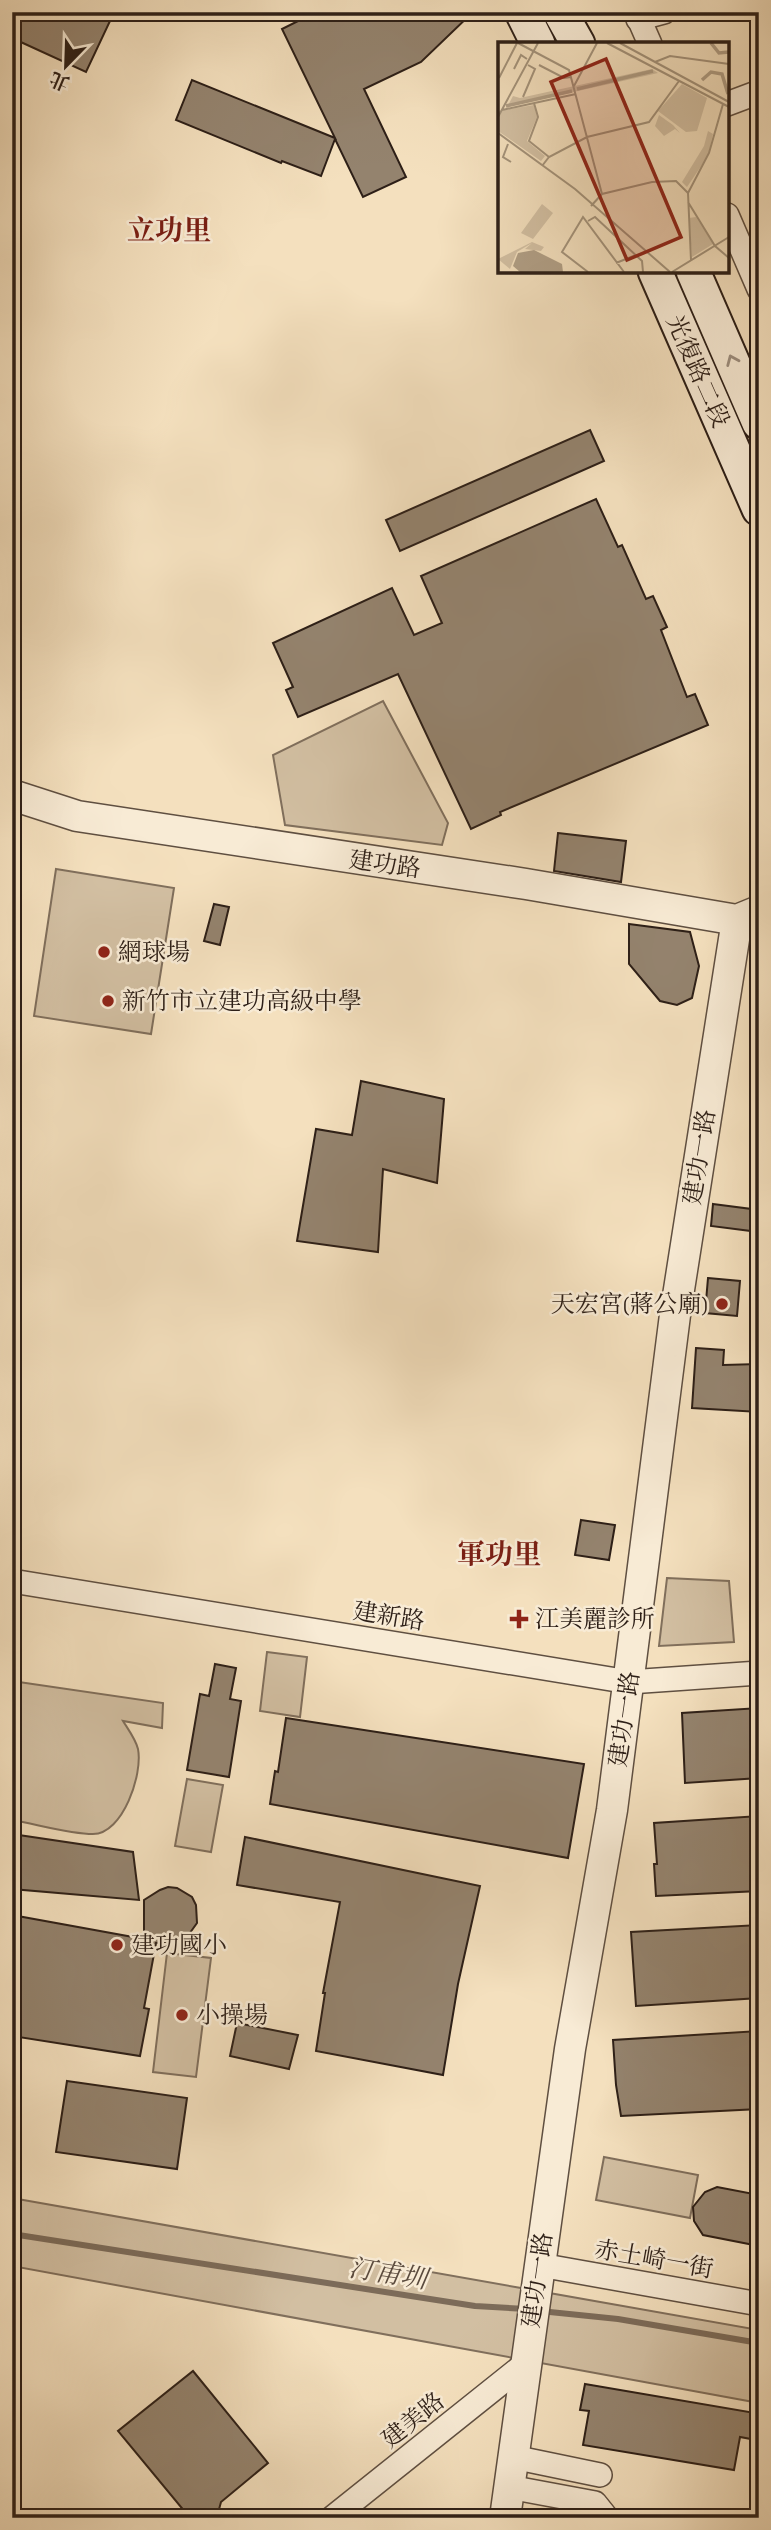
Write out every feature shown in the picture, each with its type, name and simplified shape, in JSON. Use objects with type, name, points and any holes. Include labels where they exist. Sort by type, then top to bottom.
[{"type":"main road","points":[[522,12],[537,42]]},
{"type":"main road","points":[[560,12],[577,42]]},
{"type":"main road","name":"光復路二段","points":[[656,273],[759,509]]},
{"type":"main road","name":"光復路二段","points":[[694,273],[759,423]]},
{"type":"street","points":[[649,42],[637,16],[664,12]]},
{"type":"street","points":[[729,103],[759,92]]},
{"type":"street","points":[[729,220],[759,289]]},
{"type":"street","name":"建功路","points":[[12,795],[77,816],[748,916]]},
{"type":"street","name":"建功一路","points":[[505,2518],[570,2049],[604,1862],[674,1315],[748,916]]},
{"type":"street","name":"建新路","points":[[12,1581],[629,1682],[759,1673]]},
{"type":"street","name":"赤土崎一街","points":[[540,2265],[759,2304]]},
{"type":"street","name":"建美路","points":[[332,2518],[527,2355]]},
{"type":"street","points":[[513,2457],[600,2474]]},
{"type":"street","points":[[509,2487],[596,2503],[607,2518]]},
{"type":"shaded area","points":[[383,701],[448,823],[442,845],[285,825],[273,755]]},
{"type":"shaded area","name":"網球場","points":[[56,869],[174,888],[151,1034],[34,1016]]},
{"type":"shaded area","points":[[667,1578],[729,1581],[734,1642],[659,1646]]},
{"type":"shaded area","points":[[267,1652],[307,1657],[300,1717],[260,1711]]},
{"type":"shaded area","points":[[12,1681],[163,1703],[162,1728],[123,1721],[138,1749],[137,1773],[129,1801],[122,1814],[104,1831],[93,1834],[74,1832],[12,1820]]},
{"type":"shaded area","points":[[187,1779],[223,1785],[211,1852],[175,1846]]},
{"type":"shaded area","name":"小操場","points":[[167,1953],[211,1958],[196,2077],[153,2072]]},
{"type":"shaded area","points":[[604,2157],[698,2175],[690,2218],[596,2200]]},
{"type":"shaded area","points":[[12,2198],[759,2330],[759,2403],[12,2266]]},
{"type":"building","points":[[12,12],[91,12],[110,21],[86,72],[12,38]]},
{"type":"building","points":[[316,12],[473,12],[421,62],[364,89],[406,177],[363,197],[335,139],[321,176],[282,161],[281,163],[176,120],[192,80],[335,138],[282,29]]},
{"type":"building","points":[[590,430],[604,461],[400,551],[386,520]]},
{"type":"building","points":[[596,499],[618,547],[622,545],[646,599],[653,596],[667,627],[661,630],[687,697],[695,694],[708,725],[500,812],[501,815],[471,829],[398,674],[298,717],[286,690],[293,687],[273,643],[392,588],[414,635],[442,623],[421,576]]},
{"type":"building","points":[[558,833],[626,841],[621,882],[554,871]]},
{"type":"building","points":[[214,904],[229,907],[220,945],[204,941]]},
{"type":"building","points":[[629,924],[690,932],[699,966],[692,998],[677,1005],[660,1001],[629,964]]},
{"type":"building","points":[[361,1081],[444,1099],[437,1183],[383,1169],[378,1252],[297,1241],[316,1129],[352,1135]]},
{"type":"building","points":[[713,1204],[759,1210],[759,1232],[711,1226]]},
{"type":"building","name":"天宏宮(蔣公廟)","points":[[708,1278],[740,1281],[737,1316],[705,1313]]},
{"type":"building","points":[[696,1348],[724,1350],[723,1365],[759,1364],[759,1412],[692,1408]]},
{"type":"building","points":[[581,1520],[615,1525],[609,1560],[575,1555]]},
{"type":"building","points":[[215,1664],[236,1668],[230,1699],[241,1701],[229,1777],[187,1770],[200,1694],[209,1696]]},
{"type":"building","points":[[759,1708],[759,1778],[685,1783],[682,1713]]},
{"type":"building","points":[[286,1718],[584,1764],[568,1858],[270,1804]]},
{"type":"building","points":[[759,1816],[759,1891],[656,1896],[654,1823]]},
{"type":"building","points":[[12,1834],[133,1852],[139,1900],[12,1889]]},
{"type":"building","points":[[245,1837],[480,1886],[458,1984],[443,2075],[316,2051],[323,1993],[340,1902],[237,1885]]},
{"type":"building","points":[[168,1887],[177,1888],[192,1897],[196,1905],[197,1923],[187,1937],[156,1943],[144,2008],[149,2009],[140,2056],[12,2036],[12,1915],[144,1939],[144,1900]]},
{"type":"building","points":[[759,1925],[759,1998],[636,2006],[631,1932]]},
{"type":"building","points":[[237,2023],[298,2035],[289,2069],[230,2056]]},
{"type":"building","points":[[759,2031],[759,2109],[621,2116],[613,2040]]},
{"type":"building","points":[[67,2081],[187,2098],[177,2169],[56,2152]]},
{"type":"building","points":[[717,2187],[759,2195],[759,2246],[703,2235],[694,2221],[693,2207],[705,2192]]},
{"type":"building","points":[[193,2371],[268,2463],[221,2502],[218,2513],[202,2518],[190,2518],[118,2431]]},
{"type":"building","points":[[585,2384],[755,2413],[751,2439],[740,2437],[734,2470],[583,2445],[589,2411],[580,2410]]},
{"type":"waterway","name":"汀甫圳","points":[[12,2234],[475,2306],[526,2309]]},
{"type":"waterway","name":"汀甫圳","points":[[540,2311],[618,2319],[759,2343]]},
{"type":"place","name":"網球場","points":[[104,952]]},
{"type":"place","name":"新竹市立建功高級中學","points":[[108,1001]]},
{"type":"place","name":"天宏宮(蔣公廟)","points":[[722,1304]]},
{"type":"place","name":"江美麗診所","points":[[519,1619]]},
{"type":"place","name":"建功國小","points":[[117,1945]]},
{"type":"place","name":"小操場","points":[[182,2015]]},
{"type":"district","name":"立功里","points":[[169,230]]},
{"type":"district","name":"軍功里","points":[[499,1554]]}]
